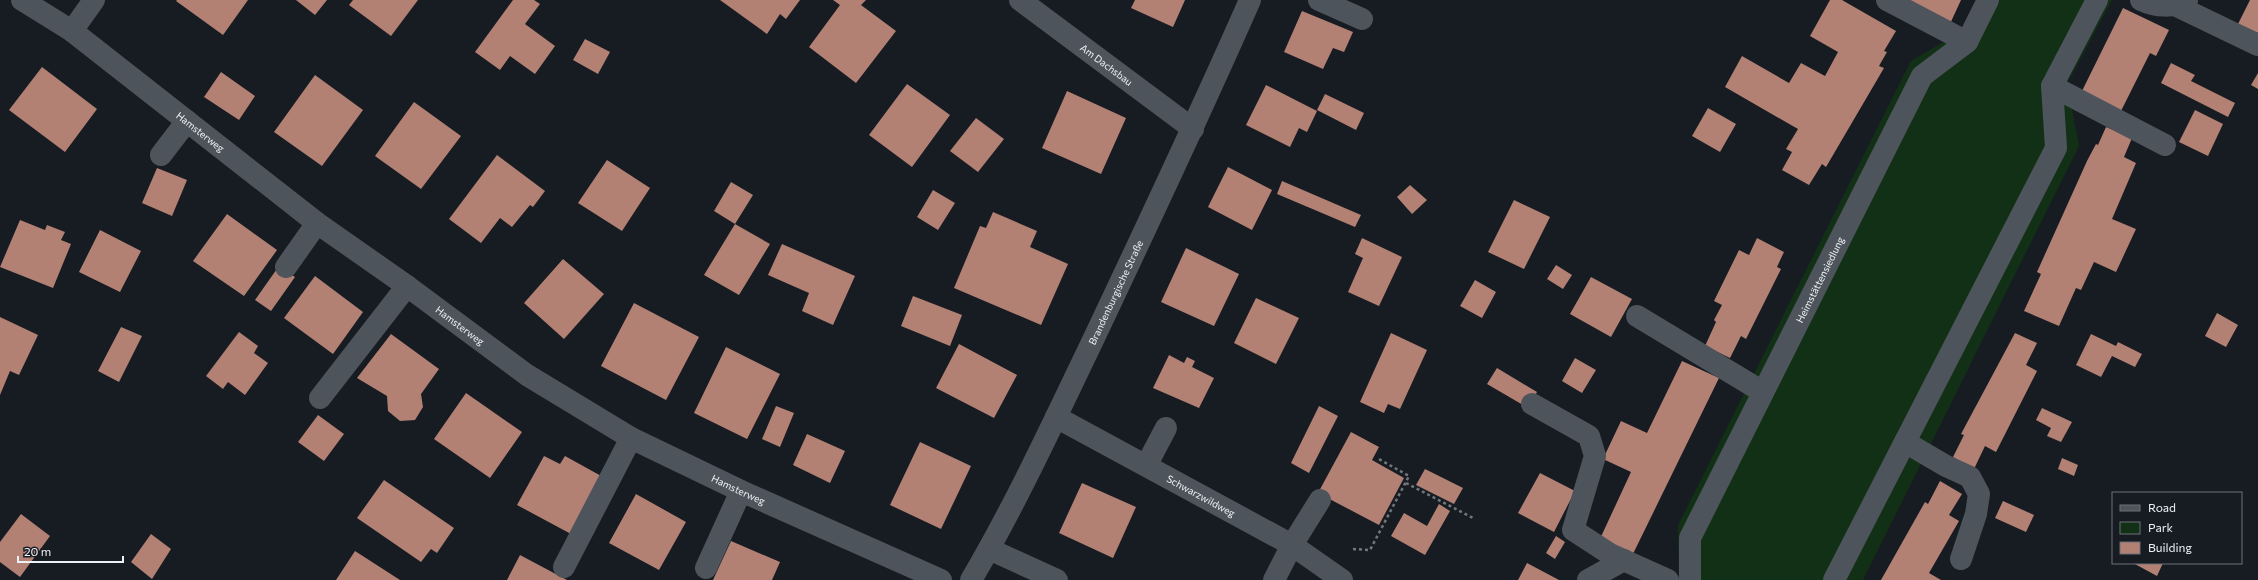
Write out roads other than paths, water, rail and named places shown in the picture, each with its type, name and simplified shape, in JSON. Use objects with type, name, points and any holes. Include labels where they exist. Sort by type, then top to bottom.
[{"type":"street","name":"Hamsterweg","points":[[22,0],[72,31],[317,223],[407,286],[527,375],[631,438],[742,491],[942,580]]},
{"type":"street","points":[[72,31],[94,0]]},
{"type":"street","name":"Am Dachsbau","points":[[1020,0],[1193,129]]},
{"type":"street","name":"Brandenburgische Straße","points":[[971,580],[989,549],[1056,417],[1193,129],[1250,0]]},
{"type":"street","points":[[1320,0],[1362,20]]},
{"type":"street","points":[[1886,0],[1967,42]]},
{"type":"street","name":"Heimstättensiedlung","points":[[1690,580],[1690,538],[1922,76],[1967,42],[1988,0]]},
{"type":"street","points":[[1834,580],[2056,148],[2052,86],[2097,0]]},
{"type":"street","points":[[2141,0],[2151,4],[2182,3],[2258,45]]},
{"type":"street","points":[[2052,86],[2166,145]]},
{"type":"street","points":[[161,155],[187,121]]},
{"type":"street","points":[[286,267],[317,223]]},
{"type":"street","points":[[320,398],[407,286]]},
{"type":"street","points":[[1637,316],[1763,392]]},
{"type":"street","points":[[1532,404],[1589,436],[1595,456],[1573,530],[1610,554],[1668,580]]},
{"type":"street","name":"Schwarzwildweg","points":[[1056,417],[1147,464],[1292,545],[1342,580]]},
{"type":"street","points":[[1147,464],[1166,428]]},
{"type":"street","points":[[564,567],[631,438]]},
{"type":"street","points":[[1905,442],[1946,466],[1970,477],[1979,494],[1976,514],[1961,559]]},
{"type":"street","points":[[706,568],[742,491]]},
{"type":"street","points":[[1274,580],[1292,545],[1320,500]]},
{"type":"street","points":[[989,549],[1057,580]]},
{"type":"street","points":[[1588,580],[1624,560]]}]
